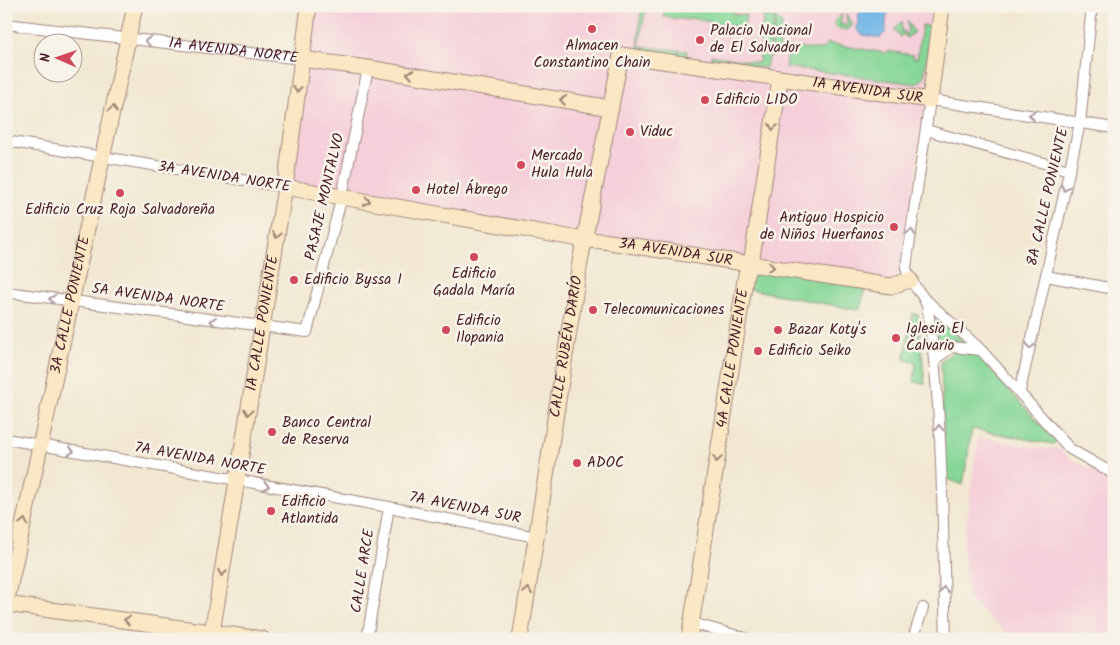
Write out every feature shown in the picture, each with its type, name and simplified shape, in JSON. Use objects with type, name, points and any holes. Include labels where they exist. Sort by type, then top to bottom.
[{"type":"main road","name":"3A CALLE PONIENTE","points":[[6,604],[134,6]]},
{"type":"main road","name":"1A CALLE PONIENTE","points":[[212,635],[285,187],[309,6]]},
{"type":"main road","points":[[930,100],[942,6]]},
{"type":"main road","name":"1A AVENIDA SUR","points":[[621,55],[930,100]]},
{"type":"main road","name":"CALLE RUBÉN DARÍO","points":[[520,639],[585,240],[621,55]]},
{"type":"main road","name":"1A AVENIDA NORTE","points":[[301,59],[459,82],[611,108]]},
{"type":"main road","name":"4A CALLE PONIENTE","points":[[689,639],[746,274],[752,264],[780,79]]},
{"type":"main road","name":"3A AVENIDA NORTE","points":[[285,187],[441,214]]},
{"type":"main road","name":"3A AVENIDA SUR","points":[[441,214],[585,240],[603,241],[891,286],[910,280]]},
{"type":"main road","points":[[6,604],[212,635],[262,639]]},
{"type":"street","name":"8A CALLE PONIENTE","points":[[1020,391],[1080,123],[1092,6]]},
{"type":"street","name":"1A AVENIDA NORTE","points":[[6,24],[301,59]]},
{"type":"street","name":"PASAJE MONTALVO","points":[[307,332],[342,196],[368,68]]},
{"type":"street","name":"1A AVENIDA SUR","points":[[930,100],[1114,128]]},
{"type":"street","points":[[930,100],[906,267],[910,280],[925,299],[982,350],[1070,449],[1114,474]]},
{"type":"street","points":[[926,130],[1069,170]]},
{"type":"street","name":"3A AVENIDA NORTE","points":[[6,141],[285,187]]},
{"type":"street","points":[[1046,276],[1114,289]]},
{"type":"street","name":"5A AVENIDA NORTE","points":[[6,292],[307,332]]},
{"type":"street","points":[[925,299],[934,360],[946,639]]},
{"type":"street","points":[[934,360],[952,347],[982,350]]},
{"type":"street","name":"7A AVENIDA NORTE","points":[[6,439],[389,507]]},
{"type":"street","name":"7A AVENIDA SUR","points":[[389,507],[536,537]]},
{"type":"street","name":"CALLE ARCE","points":[[367,639],[389,507]]},
{"type":"street","points":[[913,639],[923,608]]},
{"type":"street","points":[[692,623],[749,639]]},
{"type":"shaded area","points":[[311,6],[938,6],[901,284],[285,187]]},
{"type":"shaded area","points":[[978,437],[1042,449],[1058,448],[1070,458],[1114,481],[1114,639],[1013,639],[967,597],[963,547]]},
{"type":"green space","points":[[641,6],[646,6],[639,46],[687,51],[686,58],[638,51]]},
{"type":"green space","points":[[665,6],[734,6],[733,14],[746,15],[744,28],[690,18],[689,20],[663,17]]},
{"type":"green space","points":[[842,14],[840,26],[843,23],[845,27],[847,25],[846,14],[853,25],[846,31],[843,28],[839,30],[833,23]]},
{"type":"green space","points":[[763,16],[775,18],[766,68],[710,61],[711,55],[759,63]]},
{"type":"green space","points":[[776,17],[782,25],[779,52],[770,57]]},
{"type":"green space","points":[[902,21],[901,33],[904,30],[905,34],[908,32],[907,21],[914,32],[907,38],[904,34],[900,37],[894,30]]},
{"type":"green space","points":[[922,25],[931,26],[924,78],[917,84],[785,67],[788,47],[821,50],[825,48],[826,43],[886,53],[887,51],[913,55],[913,58],[917,58]]},
{"type":"green space","points":[[751,264],[866,281],[861,308],[857,310],[744,288]]},
{"type":"green space","points":[[912,314],[918,314],[925,384],[914,382],[916,362],[904,360]]},
{"type":"green space","points":[[938,319],[963,341],[949,344],[939,349],[935,322]]},
{"type":"green space","points":[[955,351],[974,354],[979,357],[1056,442],[1053,444],[972,429],[963,485],[945,478],[941,363],[943,359]]},
{"type":"water","points":[[860,6],[888,6],[885,33],[880,38],[862,35],[857,30]]},
{"type":"place","name":"Almacen Constantino Chain","points":[[592,29]]},
{"type":"place","name":"Palacio Nacional de El Salvador","points":[[700,40]]},
{"type":"place","name":"Edificio LIDO","points":[[705,100]]},
{"type":"place","name":"Viduc","points":[[630,132]]},
{"type":"place","name":"Mercado Hula Hula","points":[[521,165]]},
{"type":"place","name":"Hotel Ábrego","points":[[416,190]]},
{"type":"place","name":"Edificio Cruz Roja Salvadoreña","points":[[120,193]]},
{"type":"place","name":"Antiguo Hospicio de Niños Huerfanos","points":[[894,227]]},
{"type":"place","name":"Edificio Gadala María","points":[[474,257]]},
{"type":"place","name":"Edificio Byssa I","points":[[294,280]]},
{"type":"place","name":"Telecomunicaciones","points":[[593,310]]},
{"type":"place","name":"Edificio Ilopania","points":[[446,330]]},
{"type":"place","name":"Bazar Koty's","points":[[778,330]]},
{"type":"place","name":"Iglesia El Calvario","points":[[896,338]]},
{"type":"place","name":"Edificio Seiko","points":[[758,351]]},
{"type":"place","name":"Banco Central de Reserva","points":[[272,432]]},
{"type":"place","name":"ADOC","points":[[577,463]]},
{"type":"place","name":"Edificio Atlantida","points":[[271,511]]}]
